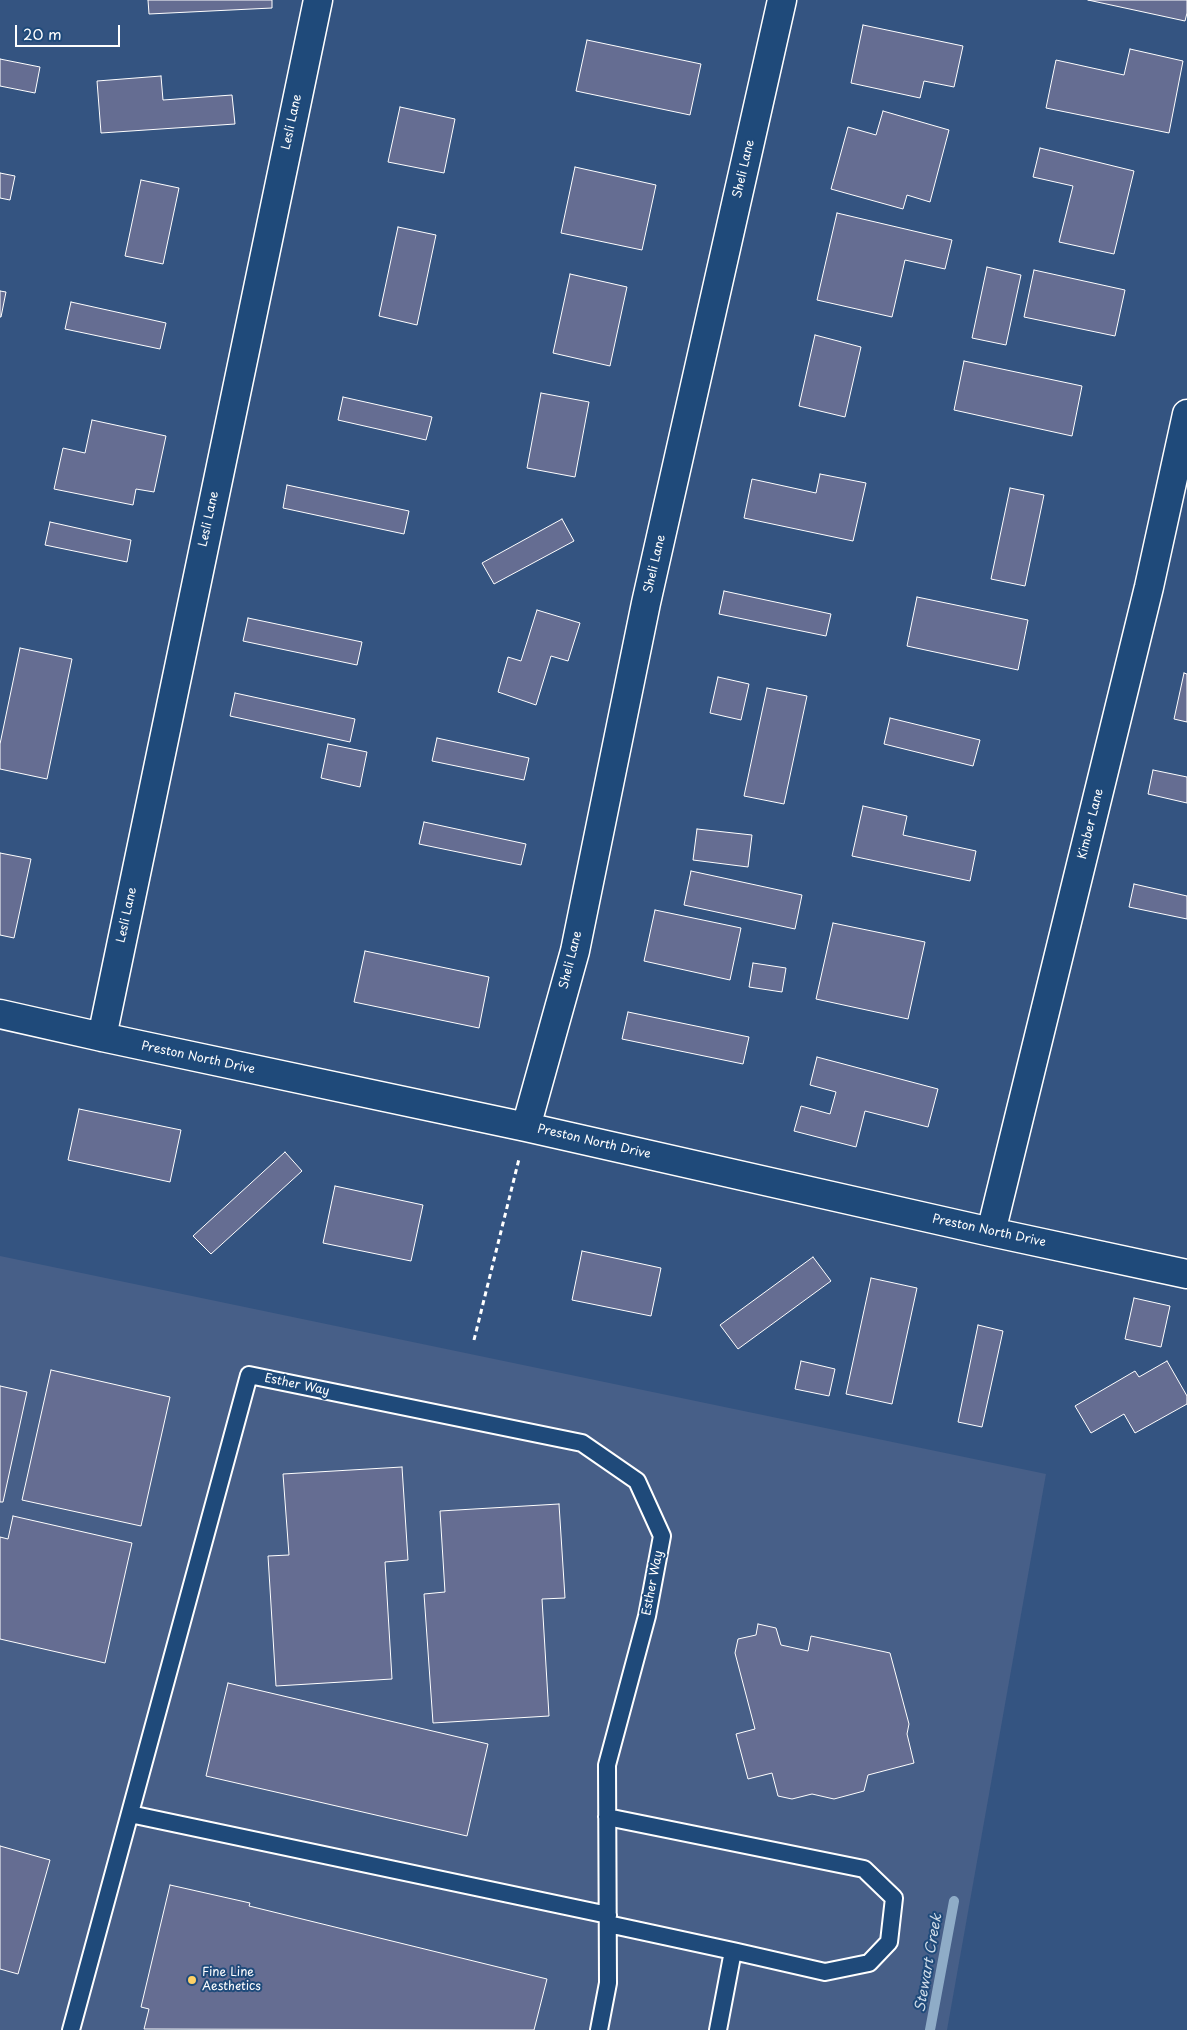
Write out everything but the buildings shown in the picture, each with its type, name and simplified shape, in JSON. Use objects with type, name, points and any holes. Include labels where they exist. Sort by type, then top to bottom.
[{"type":"street","name":"Lesli Lane","points":[[102,1038],[318,0]]},
{"type":"street","name":"Sheli Lane","points":[[526,1127],[574,951],[649,593],[782,0]]},
{"type":"street","name":"Kimber Lane","points":[[991,1232],[1149,587],[1187,414]]},
{"type":"street","name":"Preston North Drive","points":[[0,1014],[102,1038],[526,1127],[991,1232],[1187,1274]]},
{"type":"lane","name":"Esther Way","points":[[130,1814],[249,1375],[582,1443],[637,1482],[662,1536],[647,1616],[607,1765],[608,1983],[599,2030]]},
{"type":"lane","points":[[71,2030],[130,1814],[608,1920],[825,1972],[869,1963],[889,1942],[894,1898],[864,1870],[607,1817]]},
{"type":"lane","points":[[718,2030],[733,1951]]},
{"type":"path","points":[[474,1340],[526,1127]]},
{"type":"shaded area","points":[[0,1256],[1046,1474],[947,2030],[0,2030]]},
{"type":"waterway","name":"Stewart Creek","points":[[930,2030],[954,1901]]},
{"type":"place","name":"Fine Line Aesthetics","points":[[192,1980]]}]
